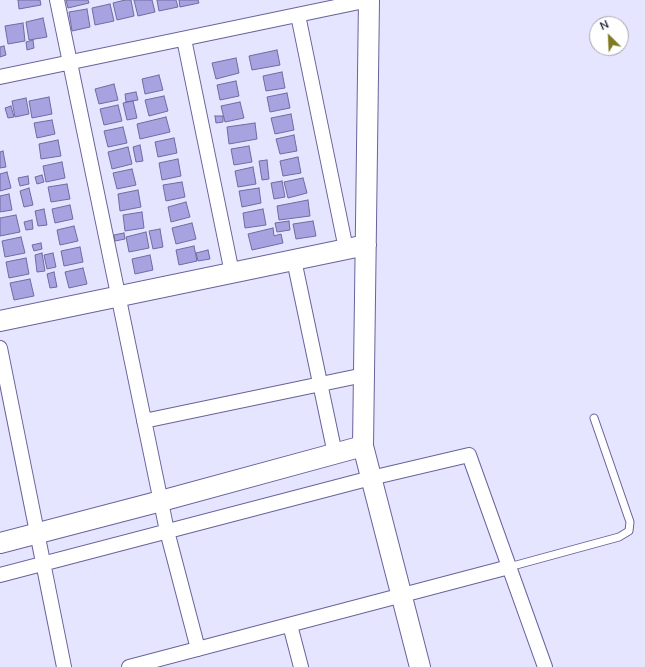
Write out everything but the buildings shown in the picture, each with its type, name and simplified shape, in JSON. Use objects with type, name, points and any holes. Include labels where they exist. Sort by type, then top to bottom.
[{"type":"street","points":[[58,0],[167,531],[198,649]]},
{"type":"street","points":[[0,77],[369,0],[363,446],[420,667]]},
{"type":"street","points":[[298,15],[346,249]]},
{"type":"street","points":[[184,39],[232,273]]},
{"type":"street","points":[[0,321],[366,245]]},
{"type":"street","points":[[294,260],[335,454]]},
{"type":"street","points":[[0,348],[64,667]]},
{"type":"street","points":[[144,421],[364,375]]},
{"type":"street","points":[[0,543],[363,446]]},
{"type":"street","points":[[0,575],[371,478],[469,455],[545,667]]},
{"type":"street","points":[[130,667],[509,567]]},
{"type":"street","points":[[290,625],[301,667]]},
{"type":"lane","points":[[509,567],[619,537],[629,531],[630,522],[594,418]]}]
